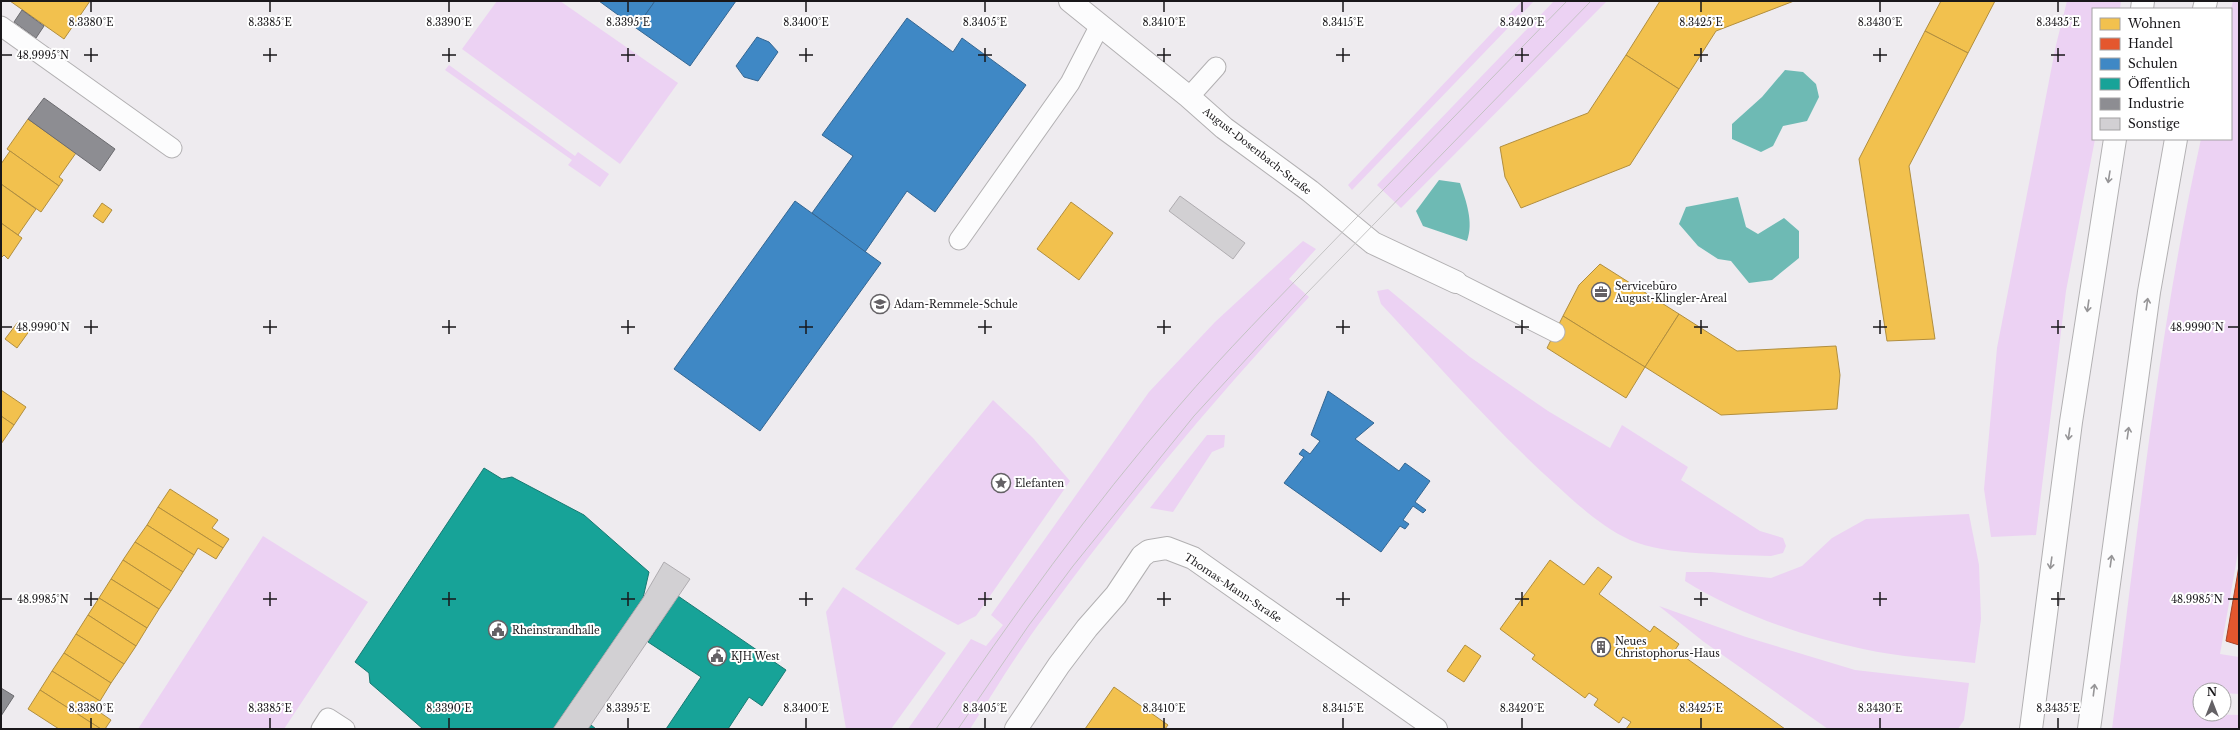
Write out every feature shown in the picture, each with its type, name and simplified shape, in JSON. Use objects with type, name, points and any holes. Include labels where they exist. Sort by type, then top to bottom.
[{"type":"main road","name":"August-Dosenbach-Straße","points":[[1070,1],[1189,97],[1224,128],[1310,191],[1373,243],[1456,282]]},
{"type":"main road","points":[[2031,729],[2072,414],[2115,140]]},
{"type":"main road","points":[[2089,729],[2137,369],[2176,140]]},
{"type":"main road","name":"Thomas-Mann-Straße","points":[[1016,729],[1059,665],[1087,628],[1116,595],[1142,556],[1149,551],[1167,548],[1194,558],[1436,729]]},
{"type":"lane","points":[[960,240],[1070,82],[1100,25]]},
{"type":"lane","points":[[1,26],[172,148]]},
{"type":"lane","points":[[1189,97],[1216,67]]},
{"type":"lane","points":[[1456,282],[1555,332]]},
{"type":"lane","points":[[321,729],[328,718],[345,729]]},
{"type":"shaded area","points":[[497,1],[560,1],[678,83],[620,164],[462,49]]},
{"type":"shaded area","points":[[1522,1],[1534,1],[1352,190],[1348,185]]},
{"type":"shaded area","points":[[1554,1],[1607,1],[1401,208],[1377,185]]},
{"type":"shaded area","points":[[2067,1],[2121,1],[2120,8],[2092,8],[2092,140],[2095,140],[2066,291],[2036,535],[1991,537],[1984,489],[1997,348],[2056,45]]},
{"type":"shaded area","points":[[2233,1],[2239,1],[2239,547],[2220,654],[2239,657],[2239,694],[2232,694],[2232,682],[2192,682],[2192,722],[2232,722],[2232,715],[2239,715],[2239,729],[2112,729],[2150,433],[2186,212],[2201,140],[2232,140]]},
{"type":"shaded area","points":[[449,65],[575,156],[578,152],[609,174],[600,187],[568,165],[572,160],[445,70]]},
{"type":"shaded area","points":[[1303,241],[1316,249],[1289,279],[1309,297],[1240,373],[1109,531],[1027,641],[970,729],[908,729],[971,639],[986,646],[1003,625],[991,615],[1149,392],[1215,322]]},
{"type":"shaded area","points":[[1388,289],[1470,357],[1548,411],[1610,448],[1622,425],[1688,467],[1681,480],[1760,531],[1783,538],[1786,546],[1783,553],[1771,556],[1680,552],[1645,545],[1630,540],[1610,529],[1581,508],[1532,463],[1488,419],[1381,304],[1377,291]]},
{"type":"shaded area","points":[[993,400],[1033,438],[1070,481],[976,616],[958,625],[855,569]]},
{"type":"shaded area","points":[[1207,435],[1225,435],[1224,447],[1212,452],[1173,512],[1150,508]]},
{"type":"shaded area","points":[[1969,514],[1979,565],[1981,619],[1975,663],[1890,654],[1817,638],[1749,614],[1705,593],[1685,581],[1686,572],[1711,572],[1771,578],[1802,566],[1832,538],[1866,519]]},
{"type":"shaded area","points":[[263,536],[368,602],[284,729],[138,729]]},
{"type":"shaded area","points":[[843,587],[946,653],[891,729],[846,729],[826,612]]},
{"type":"shaded area","points":[[1659,606],[1746,637],[1855,670],[1969,683],[1964,720],[1958,729],[1828,729],[1704,642]]},
{"type":"water","points":[[1785,70],[1803,72],[1816,84],[1819,97],[1807,121],[1783,126],[1773,146],[1761,152],[1732,139],[1732,124],[1762,97]]},
{"type":"water","points":[[1439,180],[1460,183],[1467,204],[1470,226],[1467,241],[1423,226],[1416,211]]},
{"type":"water","points":[[1738,197],[1746,227],[1758,234],[1784,218],[1799,231],[1799,258],[1772,280],[1749,283],[1731,261],[1718,259],[1698,246],[1679,224],[1686,207]]},
{"type":"building: Wohnen","points":[[10,1],[90,1],[64,39]]},
{"type":"building: Wohnen","points":[[1660,1],[1794,1],[1716,31],[1679,89],[1626,55]]},
{"type":"building: Wohnen","points":[[1941,1],[1995,1],[1968,53],[1925,31]]},
{"type":"building: Wohnen","points":[[1925,31],[1968,53],[1909,166],[1935,339],[1887,341],[1859,159]]},
{"type":"building: Wohnen","points":[[1626,55],[1679,89],[1630,165],[1521,208],[1505,177],[1500,147],[1588,113]]},
{"type":"building: Wohnen","points":[[28,119],[76,153],[59,177],[63,180],[59,186],[7,149]]},
{"type":"building: Wohnen","points":[[10,151],[59,186],[41,212],[1,184],[1,164]]},
{"type":"building: Wohnen","points":[[1,184],[36,209],[18,235],[1,223]]},
{"type":"building: Wohnen","points":[[1071,202],[1113,233],[1079,280],[1037,249]]},
{"type":"building: Wohnen","points":[[102,203],[112,210],[103,223],[93,216]]},
{"type":"building: Wohnen","points":[[1,223],[22,238],[8,259],[4,255],[1,258]]},
{"type":"building: Wohnen","points":[[1600,264],[1679,314],[1645,367],[1563,316],[1579,285]]},
{"type":"building: Wohnen","points":[[1679,314],[1737,351],[1836,346],[1840,375],[1837,409],[1721,415],[1645,367]]},
{"type":"building: Wohnen","points":[[1563,316],[1645,367],[1626,398],[1547,348]]},
{"type":"building: Wohnen","points":[[18,322],[30,330],[17,348],[5,339]]},
{"type":"building: Wohnen","points":[[1,390],[26,407],[14,425],[1,416]]},
{"type":"building: Wohnen","points":[[1,416],[14,425],[1,444]]},
{"type":"building: Wohnen","points":[[170,489],[218,520],[212,528],[229,539],[223,548],[158,507]]},
{"type":"building: Wohnen","points":[[158,507],[223,548],[216,559],[198,548],[194,555],[147,525]]},
{"type":"building: Wohnen","points":[[147,525],[194,555],[183,572],[135,542]]},
{"type":"building: Wohnen","points":[[135,542],[183,572],[171,591],[123,560]]},
{"type":"building: Wohnen","points":[[123,560],[171,591],[159,609],[111,579]]},
{"type":"building: Wohnen","name":"Neues Christophorus-Haus","points":[[1550,560],[1584,585],[1598,567],[1612,577],[1599,594],[1650,632],[1654,626],[1679,644],[1675,650],[1785,729],[1626,729],[1631,722],[1623,717],[1619,723],[1594,705],[1598,699],[1589,693],[1585,698],[1532,659],[1535,655],[1500,629]]},
{"type":"building: Wohnen","points":[[111,579],[159,609],[147,628],[99,598]]},
{"type":"building: Wohnen","points":[[99,598],[147,628],[136,646],[88,615]]},
{"type":"building: Wohnen","points":[[88,615],[136,646],[124,664],[76,634]]},
{"type":"building: Wohnen","points":[[76,634],[124,664],[111,683],[64,653]]},
{"type":"building: Wohnen","points":[[1465,645],[1481,656],[1464,682],[1447,671]]},
{"type":"building: Wohnen","points":[[64,653],[111,683],[100,701],[52,671]]},
{"type":"building: Wohnen","points":[[52,671],[100,701],[95,709],[111,720],[105,729],[101,729],[40,690]]},
{"type":"building: Wohnen","points":[[1114,687],[1168,725],[1165,729],[1085,729]]},
{"type":"building: Wohnen","points":[[40,690],[101,729],[59,729],[28,709]]},
{"type":"building: Handel","points":[[2239,566],[2239,645],[2226,641]]},
{"type":"building: Schulen","points":[[599,1],[655,1],[636,28]]},
{"type":"building: Schulen","points":[[655,1],[736,1],[690,66],[636,28]]},
{"type":"building: Schulen","points":[[907,18],[953,52],[962,38],[1026,85],[935,212],[907,191],[865,252],[812,213],[853,156],[822,135]]},
{"type":"building: Schulen","points":[[757,37],[769,42],[778,52],[758,81],[744,77],[736,66]]},
{"type":"building: Schulen","points":[[795,201],[881,263],[760,431],[674,369]]},
{"type":"building: Schulen","points":[[1328,391],[1374,423],[1355,439],[1399,471],[1405,463],[1430,481],[1415,502],[1426,510],[1423,513],[1413,506],[1403,520],[1409,524],[1405,529],[1400,526],[1381,552],[1284,483],[1304,457],[1299,454],[1303,449],[1310,454],[1320,441],[1311,435]]},
{"type":"building: Öffentlich","name":"Rheinstrandhalle","points":[[484,468],[502,479],[512,477],[584,515],[649,572],[643,598],[553,729],[423,729],[370,683],[369,673],[355,662]]},
{"type":"building: Öffentlich","name":"KJH West","points":[[678,596],[786,670],[762,706],[749,697],[728,729],[666,729],[701,677],[648,642]]},
{"type":"building: Öffentlich","points":[[591,725],[596,729],[588,729]]},
{"type":"building: Industrie","points":[[22,10],[44,26],[36,38],[14,22]]},
{"type":"building: Industrie","points":[[44,98],[115,149],[100,171],[28,119]]},
{"type":"building: Industrie","points":[[1,688],[14,696],[1,716]]},
{"type":"building: Sonstige","points":[[1180,196],[1245,243],[1233,259],[1169,211]]},
{"type":"building: Sonstige","points":[[664,562],[690,579],[588,729],[553,729],[643,598]]},
{"type":"tram line","points":[[936,729],[1052,564],[1145,445],[1251,326],[1567,1]]},
{"type":"tram line","points":[[958,729],[1029,625],[1073,566],[1194,416],[1305,295],[1591,1]]},
{"type":"place","name":"Servicebüro August-Klingler-Areal","points":[[1601,292]]},
{"type":"place","name":"Adam-Remmele-Schule","points":[[880,304]]},
{"type":"place","name":"Elefanten","points":[[1001,483]]},
{"type":"place","name":"Rheinstrandhalle","points":[[498,630]]},
{"type":"place","name":"Neues Christophorus-Haus","points":[[1601,647]]},
{"type":"place","name":"KJH West","points":[[717,656]]}]
